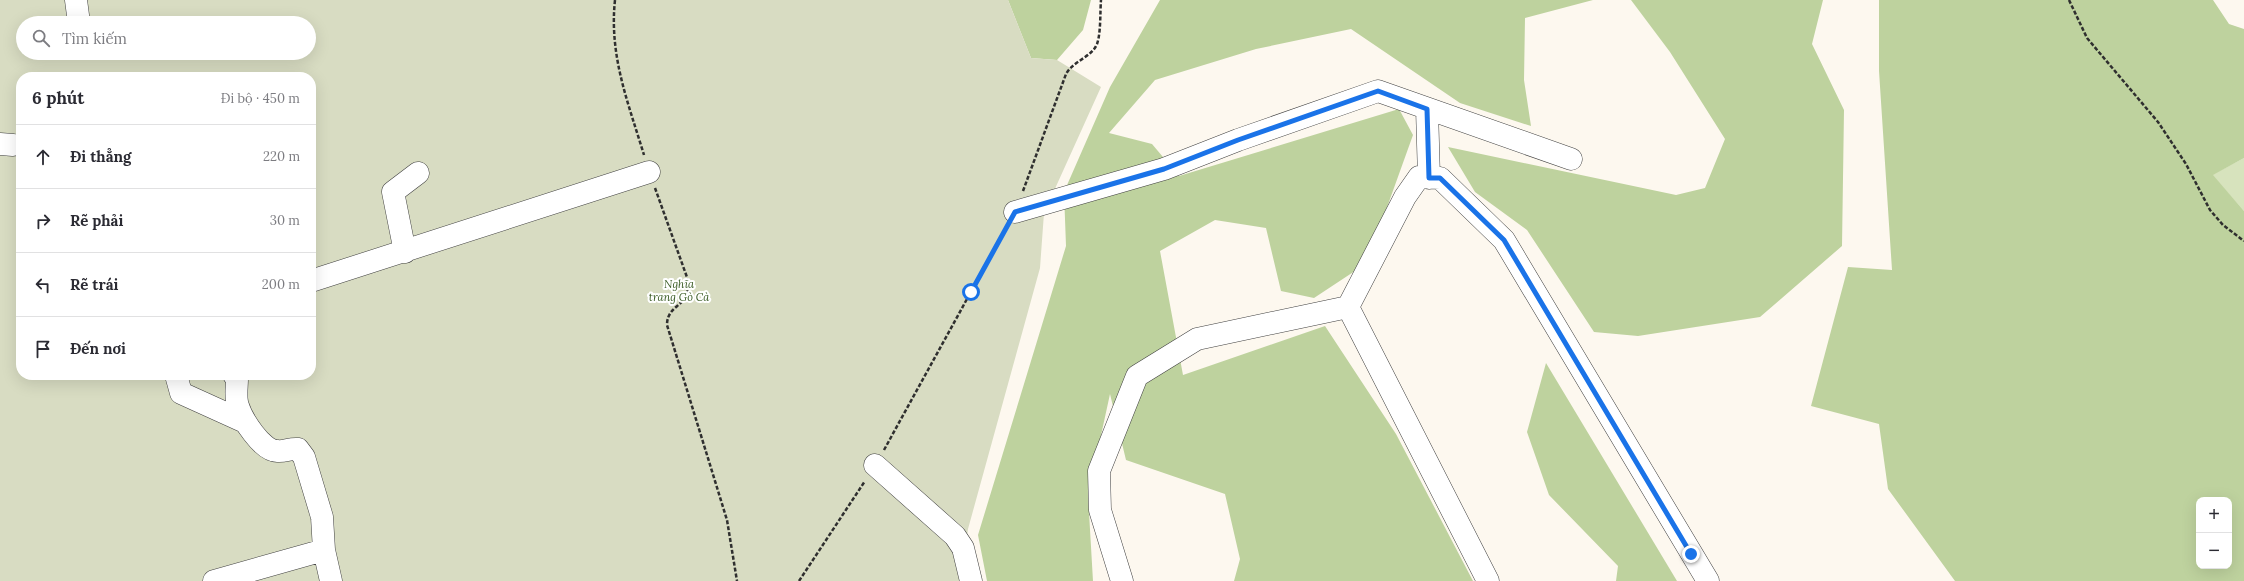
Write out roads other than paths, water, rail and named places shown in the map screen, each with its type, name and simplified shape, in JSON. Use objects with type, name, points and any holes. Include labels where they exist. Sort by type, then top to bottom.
[{"type":"street","points":[[76,0],[78,16]]},
{"type":"street","points":[[1015,212],[1164,169],[1238,140],[1378,91],[1571,159]]},
{"type":"street","points":[[1427,109],[1429,178]]},
{"type":"street","points":[[316,280],[649,172]]},
{"type":"street","points":[[405,252],[393,192],[418,173]]},
{"type":"street","points":[[1348,307],[1405,197],[1420,177],[1440,178],[1504,240],[1708,581]]},
{"type":"street","points":[[1122,581],[1100,510],[1099,470],[1137,376],[1197,339],[1348,307]]},
{"type":"street","points":[[1348,307],[1488,581]]},
{"type":"street","points":[[177,380],[181,393],[245,422]]},
{"type":"street","points":[[236,380],[237,405],[245,422],[266,448],[277,452],[292,448],[301,452],[322,517],[324,550],[331,581]]},
{"type":"street","points":[[875,465],[955,536],[963,548],[971,581]]},
{"type":"street","points":[[214,581],[324,550]]},
{"type":"park label","name":"Nghĩa trang Gò Cà","points":[[679,290]]}]
